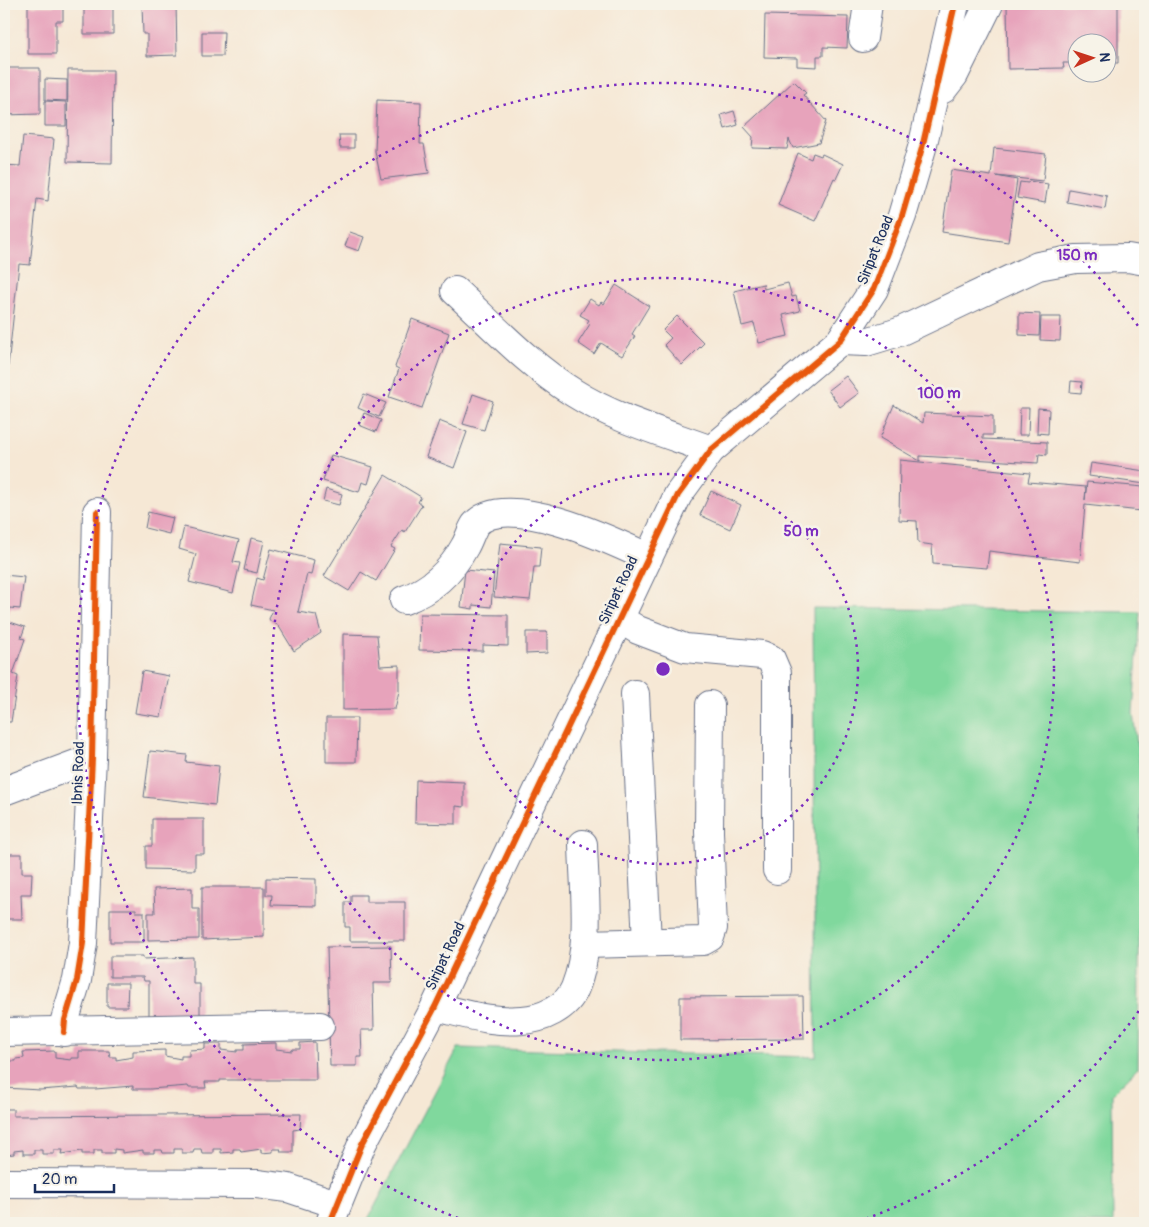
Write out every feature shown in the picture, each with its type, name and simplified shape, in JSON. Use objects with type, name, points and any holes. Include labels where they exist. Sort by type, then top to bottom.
[{"type":"street","points":[[863,38],[868,4]]},
{"type":"street","name":"Siripat Road","points":[[333,1214],[362,1144],[435,1008],[647,556],[678,495],[711,450],[840,342],[878,280],[902,216],[933,102],[955,4]]},
{"type":"street","points":[[933,102],[954,75],[989,4]]},
{"type":"street","points":[[840,342],[866,342],[899,332],[1038,266],[1076,259],[1128,258],[1145,261]]},
{"type":"street","points":[[455,291],[547,375],[575,394],[627,419],[711,450]]},
{"type":"street","name":"Ibnis Road","points":[[64,1032],[64,1020],[77,980],[84,944],[92,758],[97,512]]},
{"type":"street","points":[[404,600],[423,593],[437,583],[455,562],[474,526],[484,517],[502,512],[531,515],[593,532],[647,556]]},
{"type":"street","points":[[618,618],[638,630],[686,648],[762,655],[772,658],[776,673],[777,870]]},
{"type":"street","points":[[635,694],[647,942]]},
{"type":"street","points":[[585,944],[702,940],[710,937],[713,928],[709,832],[710,705]]},
{"type":"street","name":"Ibnis Road","points":[[4,791],[92,758]]},
{"type":"street","points":[[435,1008],[487,1018],[521,1020],[544,1016],[563,1005],[575,989],[585,944],[582,844]]},
{"type":"street","points":[[4,1032],[320,1026]]},
{"type":"street","points":[[4,1183],[257,1184],[288,1188],[333,1214]]},
{"type":"green space","points":[[813,608],[1140,612],[1133,713],[1141,775],[1138,1068],[1112,1094],[1113,1223],[366,1223],[458,1048],[816,1057]]},
{"type":"building","points":[[84,4],[124,4],[124,7],[113,7],[113,34],[84,34]]},
{"type":"building","points":[[142,4],[176,4],[177,55],[147,56],[147,34],[143,34]]},
{"type":"building","points":[[1007,4],[1118,4],[1118,63],[1116,63],[1116,32],[1066,32],[1066,63],[1063,63],[1064,68],[1008,69]]},
{"type":"building","points":[[28,6],[63,6],[63,21],[56,21],[56,54],[28,54]]},
{"type":"building","points":[[765,15],[848,17],[847,48],[823,47],[823,56],[817,56],[817,67],[797,66],[797,58],[764,57]]},
{"type":"building","points":[[202,32],[224,32],[223,56],[202,56]]},
{"type":"building","points":[[4,68],[40,68],[40,114],[4,115]]},
{"type":"building","points":[[68,70],[113,70],[112,163],[67,162]]},
{"type":"building","points":[[45,79],[67,80],[67,101],[45,100]]},
{"type":"building","points":[[794,81],[806,93],[803,95],[826,121],[819,143],[793,148],[789,139],[787,149],[752,148],[753,137],[744,127]]},
{"type":"building","points":[[377,100],[421,102],[420,144],[424,144],[429,173],[381,179],[375,151]]},
{"type":"building","points":[[45,101],[66,102],[66,126],[45,126]]},
{"type":"building","points":[[734,111],[738,125],[725,129],[721,115]]},
{"type":"building","points":[[339,135],[354,135],[354,148],[340,148]]},
{"type":"building","points":[[23,136],[54,139],[48,201],[37,199],[30,265],[19,264],[4,403],[4,165],[20,166]]},
{"type":"building","points":[[994,148],[1046,154],[1043,181],[996,176],[1017,180],[1008,242],[942,232],[951,170],[991,176]]},
{"type":"building","points":[[798,153],[811,159],[813,153],[821,156],[822,154],[843,164],[836,179],[834,178],[815,221],[778,205]]},
{"type":"building","points":[[1029,181],[1048,184],[1045,203],[1017,198],[1020,182],[1028,183]]},
{"type":"building","points":[[1069,189],[1107,196],[1105,209],[1067,202]]},
{"type":"building","points":[[350,232],[364,237],[359,251],[345,246]]},
{"type":"building","points":[[788,283],[792,297],[796,296],[800,311],[783,315],[788,336],[759,343],[754,323],[742,326],[734,291],[763,284],[764,289]]},
{"type":"building","points":[[616,285],[649,306],[632,334],[635,336],[622,356],[601,343],[594,354],[578,343],[590,324],[587,323],[589,320],[580,315],[590,299],[599,305],[601,302],[604,304]]},
{"type":"building","points":[[1019,313],[1040,314],[1039,336],[1019,335]]},
{"type":"building","points":[[677,316],[704,343],[682,365],[664,345],[671,338],[663,330]]},
{"type":"building","points":[[1041,317],[1061,317],[1060,341],[1040,340]]},
{"type":"building","points":[[412,319],[449,333],[422,408],[389,397],[399,369],[395,367]]},
{"type":"building","points":[[846,376],[859,393],[840,407],[828,390]]},
{"type":"building","points":[[1071,381],[1082,382],[1081,393],[1070,392]]},
{"type":"building","points":[[364,394],[386,403],[379,417],[358,408]]},
{"type":"building","points":[[473,394],[493,401],[484,430],[463,424]]},
{"type":"building","points":[[894,405],[923,423],[924,413],[993,416],[993,435],[983,435],[983,439],[1047,442],[1047,455],[1039,454],[1038,463],[920,456],[920,461],[880,438]]},
{"type":"building","points":[[1020,408],[1029,408],[1028,435],[1019,435]]},
{"type":"building","points":[[1038,408],[1049,409],[1048,434],[1037,433]]},
{"type":"building","points":[[364,413],[381,420],[376,432],[359,425]]},
{"type":"building","points":[[439,421],[467,432],[454,468],[426,457]]},
{"type":"building","points":[[331,455],[373,467],[368,484],[362,482],[359,492],[323,481]]},
{"type":"building","points":[[900,460],[1030,473],[1028,482],[1086,487],[1085,500],[1087,482],[1144,487],[1141,511],[1085,505],[1080,562],[989,551],[987,568],[933,564],[932,545],[918,543],[917,521],[899,520]]},
{"type":"building","points":[[1091,463],[1145,471],[1145,484],[1089,476]]},
{"type":"building","points":[[385,475],[421,497],[418,502],[422,505],[405,532],[402,530],[391,547],[395,549],[376,581],[361,572],[349,591],[324,576]]},
{"type":"building","points":[[326,489],[342,494],[339,505],[323,501]]},
{"type":"building","points":[[711,491],[741,505],[730,529],[700,515]]},
{"type":"building","points":[[148,512],[173,518],[169,534],[145,528]]},
{"type":"building","points":[[184,527],[239,540],[233,562],[240,563],[233,593],[189,582],[196,554],[179,549]]},
{"type":"building","points":[[251,538],[264,541],[257,573],[244,570]]},
{"type":"building","points":[[500,543],[541,547],[539,567],[534,567],[530,600],[494,597]]},
{"type":"building","points":[[271,549],[314,560],[311,575],[307,574],[298,612],[316,615],[321,633],[294,651],[278,625],[269,619],[273,610],[251,605],[257,578],[263,580]]},
{"type":"building","points":[[465,570],[494,573],[491,607],[473,605],[473,609],[461,607]]},
{"type":"building","points":[[4,575],[24,577],[20,609],[10,608],[9,613],[4,612]]},
{"type":"building","points":[[420,614],[508,615],[508,646],[483,645],[483,651],[419,650]]},
{"type":"building","points":[[4,620],[25,627],[21,638],[25,639],[13,674],[18,676],[11,722],[4,722]]},
{"type":"building","points":[[526,632],[547,632],[547,653],[526,654]]},
{"type":"building","points":[[343,634],[377,635],[380,666],[399,665],[399,691],[395,709],[343,710]]},
{"type":"building","points":[[142,671],[169,676],[161,717],[135,713]]},
{"type":"building","points":[[326,718],[357,718],[356,762],[326,762]]},
{"type":"building","points":[[150,751],[187,755],[186,762],[219,766],[215,805],[144,797]]},
{"type":"building","points":[[416,780],[464,782],[464,807],[456,806],[456,824],[415,823]]},
{"type":"building","points":[[152,819],[204,819],[204,854],[195,854],[195,870],[146,869],[146,846],[152,846]]},
{"type":"building","points":[[4,854],[22,854],[22,873],[32,873],[31,894],[21,894],[22,919],[4,919]]},
{"type":"building","points":[[266,878],[316,879],[316,906],[271,905],[272,895],[266,895]]},
{"type":"building","points":[[202,887],[264,887],[264,937],[202,940]]},
{"type":"building","points":[[192,888],[192,909],[199,909],[199,939],[148,940],[148,913],[155,913],[154,889]]},
{"type":"building","points":[[351,895],[366,895],[366,902],[405,902],[405,941],[350,941],[350,927],[345,927],[345,902],[351,902]]},
{"type":"building","points":[[110,909],[136,909],[136,912],[144,912],[144,942],[110,942]]},
{"type":"building","points":[[391,946],[392,983],[373,983],[374,1030],[361,1030],[362,1057],[357,1057],[357,1066],[330,1066],[327,947]]},
{"type":"building","points":[[110,956],[143,956],[143,959],[193,957],[193,984],[200,984],[200,1016],[149,1017],[149,981],[144,981],[143,977],[110,977]]},
{"type":"building","points":[[107,983],[128,983],[127,1007],[107,1007]]},
{"type":"building","points":[[803,996],[804,1039],[680,1040],[680,997]]},
{"type":"building","points":[[315,1042],[316,1080],[220,1080],[220,1082],[205,1082],[206,1088],[189,1088],[188,1086],[133,1089],[133,1086],[40,1090],[4,1088],[4,1058],[6,1058],[6,1061],[16,1061],[16,1059],[24,1058],[23,1052],[55,1051],[55,1058],[71,1060],[71,1058],[79,1058],[79,1051],[109,1051],[110,1057],[116,1057],[116,1060],[133,1057],[133,1051],[165,1050],[165,1056],[181,1059],[181,1056],[189,1056],[189,1050],[205,1049],[205,1044],[221,1044],[221,1050],[237,1052],[237,1050],[244,1050],[244,1044],[276,1043],[276,1049],[292,1051],[293,1049],[300,1049],[300,1043]]},
{"type":"building","points":[[4,1109],[13,1109],[13,1116],[301,1114],[300,1129],[293,1130],[293,1152],[280,1152],[281,1149],[273,1149],[273,1152],[261,1153],[261,1149],[241,1152],[240,1149],[233,1149],[233,1152],[221,1153],[221,1149],[213,1149],[213,1153],[202,1153],[201,1149],[194,1149],[193,1153],[182,1153],[182,1149],[174,1149],[174,1153],[163,1153],[162,1150],[154,1150],[154,1153],[143,1153],[143,1150],[122,1153],[122,1150],[114,1149],[114,1153],[102,1153],[102,1150],[94,1150],[94,1154],[82,1154],[82,1151],[62,1154],[63,1150],[54,1150],[54,1154],[42,1154],[42,1150],[34,1150],[34,1154],[23,1154],[23,1150],[14,1151],[14,1154],[4,1155]]},
{"type":"cycle path","points":[[330,1223],[362,1144],[435,1007],[678,495],[711,450],[840,341],[874,289],[902,216],[922,148],[955,4]]},
{"type":"cycle path","points":[[64,1032],[65,1020],[77,980],[83,943],[92,758],[97,512]]}]
